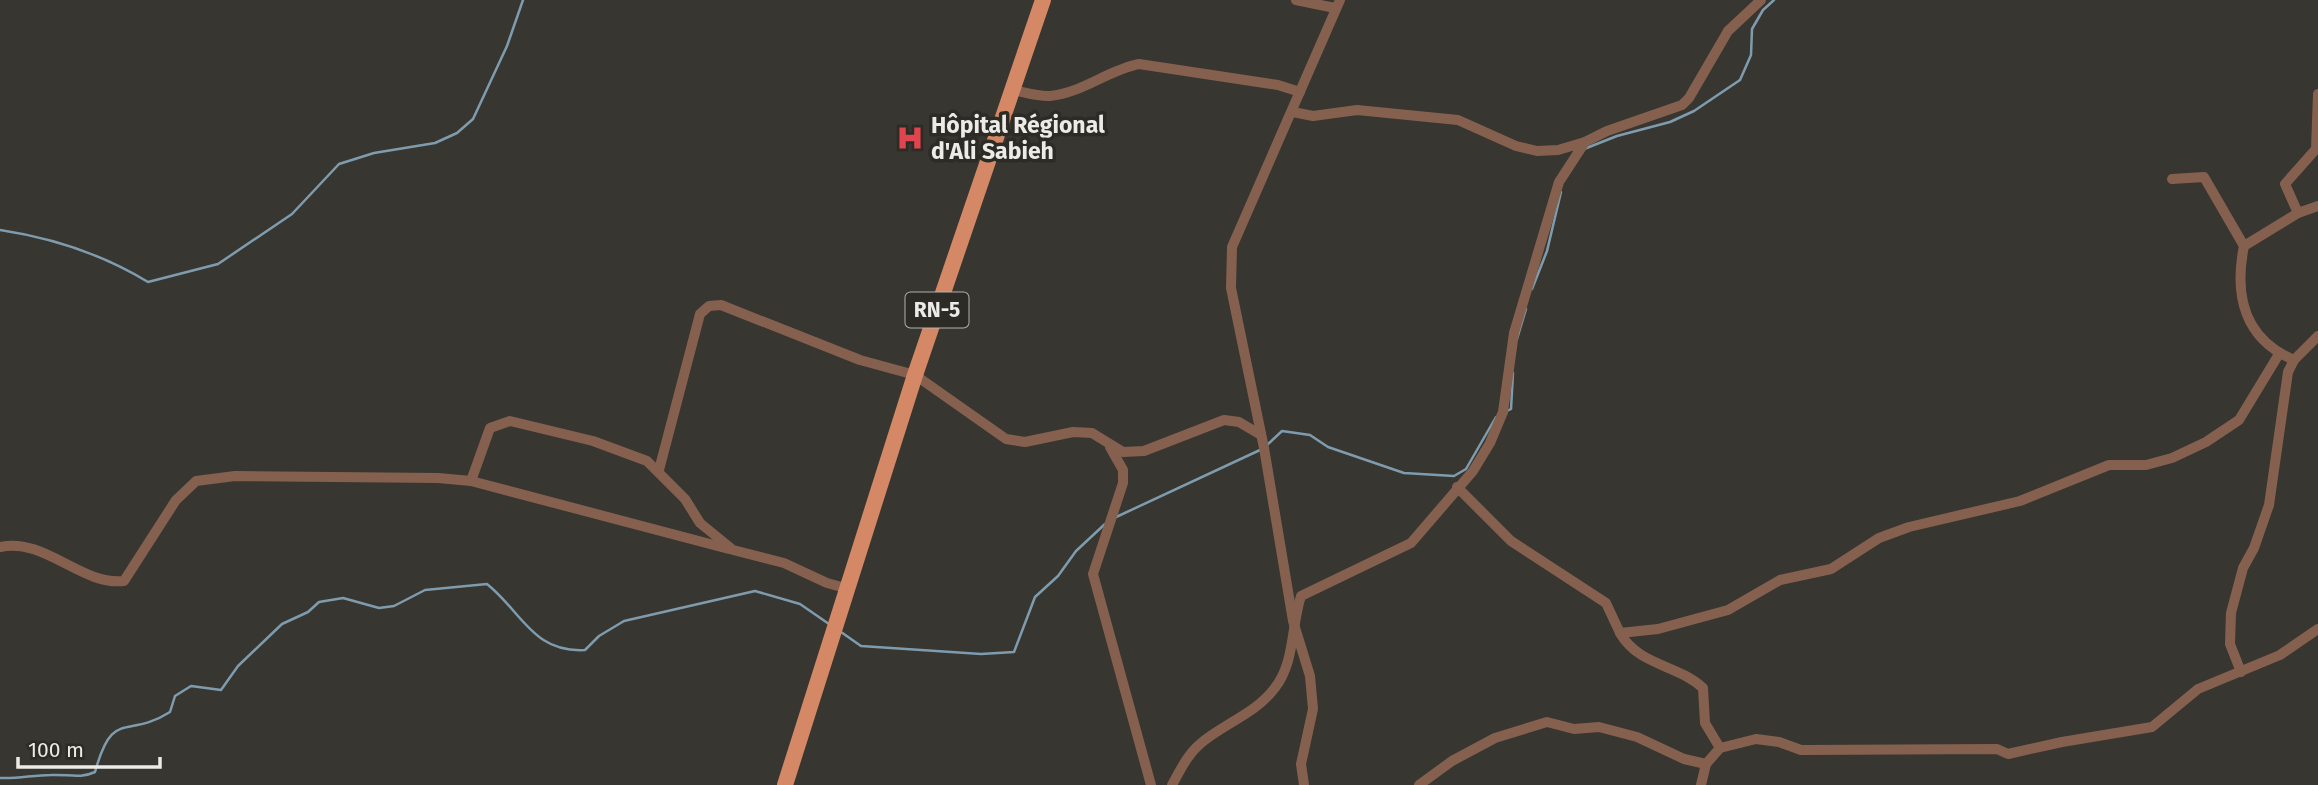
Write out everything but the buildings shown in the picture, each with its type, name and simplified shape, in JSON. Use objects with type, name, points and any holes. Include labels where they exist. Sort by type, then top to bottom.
[{"type":"main road","name":"RN-5","points":[[785,785],[915,375],[1043,0]]},
{"type":"street","points":[[1296,0],[1338,4],[1236,237],[1229,262],[1231,288],[1261,435],[1293,621],[1310,676],[1313,709],[1303,746],[1301,764],[1304,785]]},
{"type":"street","points":[[1293,112],[1313,116],[1357,110],[1458,120],[1516,146],[1559,150],[1682,105],[1689,98],[1728,32],[1761,0]]},
{"type":"street","points":[[1012,90],[1048,96],[1070,92],[1126,66],[1139,64],[1278,85],[1300,92]]},
{"type":"street","points":[[2298,213],[2285,184],[2316,149],[2318,94]]},
{"type":"street","points":[[1172,785],[1199,745],[1254,709],[1275,689],[1290,655],[1293,621],[1301,596],[1411,543],[1473,471],[1490,443],[1503,412],[1509,356],[1523,296],[1545,236],[1559,182],[1586,142]]},
{"type":"street","points":[[2172,179],[2204,177],[2244,246],[2239,273],[2245,315],[2279,354],[2294,360]]},
{"type":"street","points":[[2244,246],[2298,213],[2318,206]]},
{"type":"street","points":[[659,470],[699,314],[709,306],[721,305],[860,360],[915,375],[1006,439],[1025,442],[1073,432],[1092,433],[1123,452],[1144,451],[1224,420],[1239,422],[1261,435]]},
{"type":"street","points":[[2241,672],[2230,644],[2231,613],[2243,568],[2255,548],[2269,505],[2287,377],[2294,360],[2318,336]]},
{"type":"street","points":[[1620,633],[1658,629],[1728,610],[1780,580],[1830,569],[1879,538],[1909,527],[2020,501],[2109,465],[2146,465],[2172,458],[2206,442],[2239,420],[2279,354]]},
{"type":"street","points":[[471,481],[490,428],[510,421],[593,440],[647,461],[659,470],[685,499],[700,523],[733,550]]},
{"type":"street","points":[[1108,443],[1119,459],[1123,484],[1093,574],[1151,785]]},
{"type":"street","points":[[0,547],[14,544],[35,550],[108,583],[124,581],[176,500],[196,481],[235,476],[438,478],[471,481],[784,563],[827,583],[849,589]]},
{"type":"street","points":[[1457,487],[1511,541],[1606,603],[1630,650],[1694,679],[1703,688],[1705,723],[1720,747]]},
{"type":"street","points":[[1701,785],[1706,764],[1720,747],[1756,739],[1779,741],[1801,750],[1997,749],[2008,754],[2152,727],[2198,690],[2280,655],[2318,629]]},
{"type":"street","points":[[1419,785],[1452,761],[1495,738],[1547,722],[1574,729],[1599,727],[1637,737],[1684,759],[1706,764]]},
{"type":"waterway","points":[[0,230],[77,248],[148,282],[218,264],[292,214],[339,164],[374,153],[435,143],[457,133],[473,119],[507,46],[523,0]]},
{"type":"waterway","points":[[1584,149],[1617,136],[1670,122],[1694,111],[1740,80],[1751,55],[1752,29],[1763,10],[1774,0]]},
{"type":"waterway","points":[[1532,289],[1547,251],[1561,192]]},
{"type":"waterway","points":[[1517,339],[1526,309]]},
{"type":"waterway","points":[[1505,412],[1511,409],[1513,373]]},
{"type":"waterway","points":[[1266,446],[1282,431],[1310,435],[1328,447],[1404,473],[1454,476],[1466,469],[1496,417]]},
{"type":"waterway","points":[[1114,518],[1260,450]]},
{"type":"waterway","points":[[841,632],[861,646],[981,654],[1014,652],[1035,597],[1058,576],[1076,551],[1105,524]]},
{"type":"waterway","points":[[0,778],[79,776],[95,772],[108,739],[115,732],[155,720],[170,712],[175,696],[191,686],[221,690],[238,666],[282,624],[308,612],[319,602],[343,598],[379,608],[394,606],[425,590],[487,584],[540,638],[567,649],[585,650],[599,636],[624,621],[755,591],[800,604],[829,624]]},
{"type":"place","name":"Hôpital Régional d'Ali Sabieh","points":[[910,138]]}]
